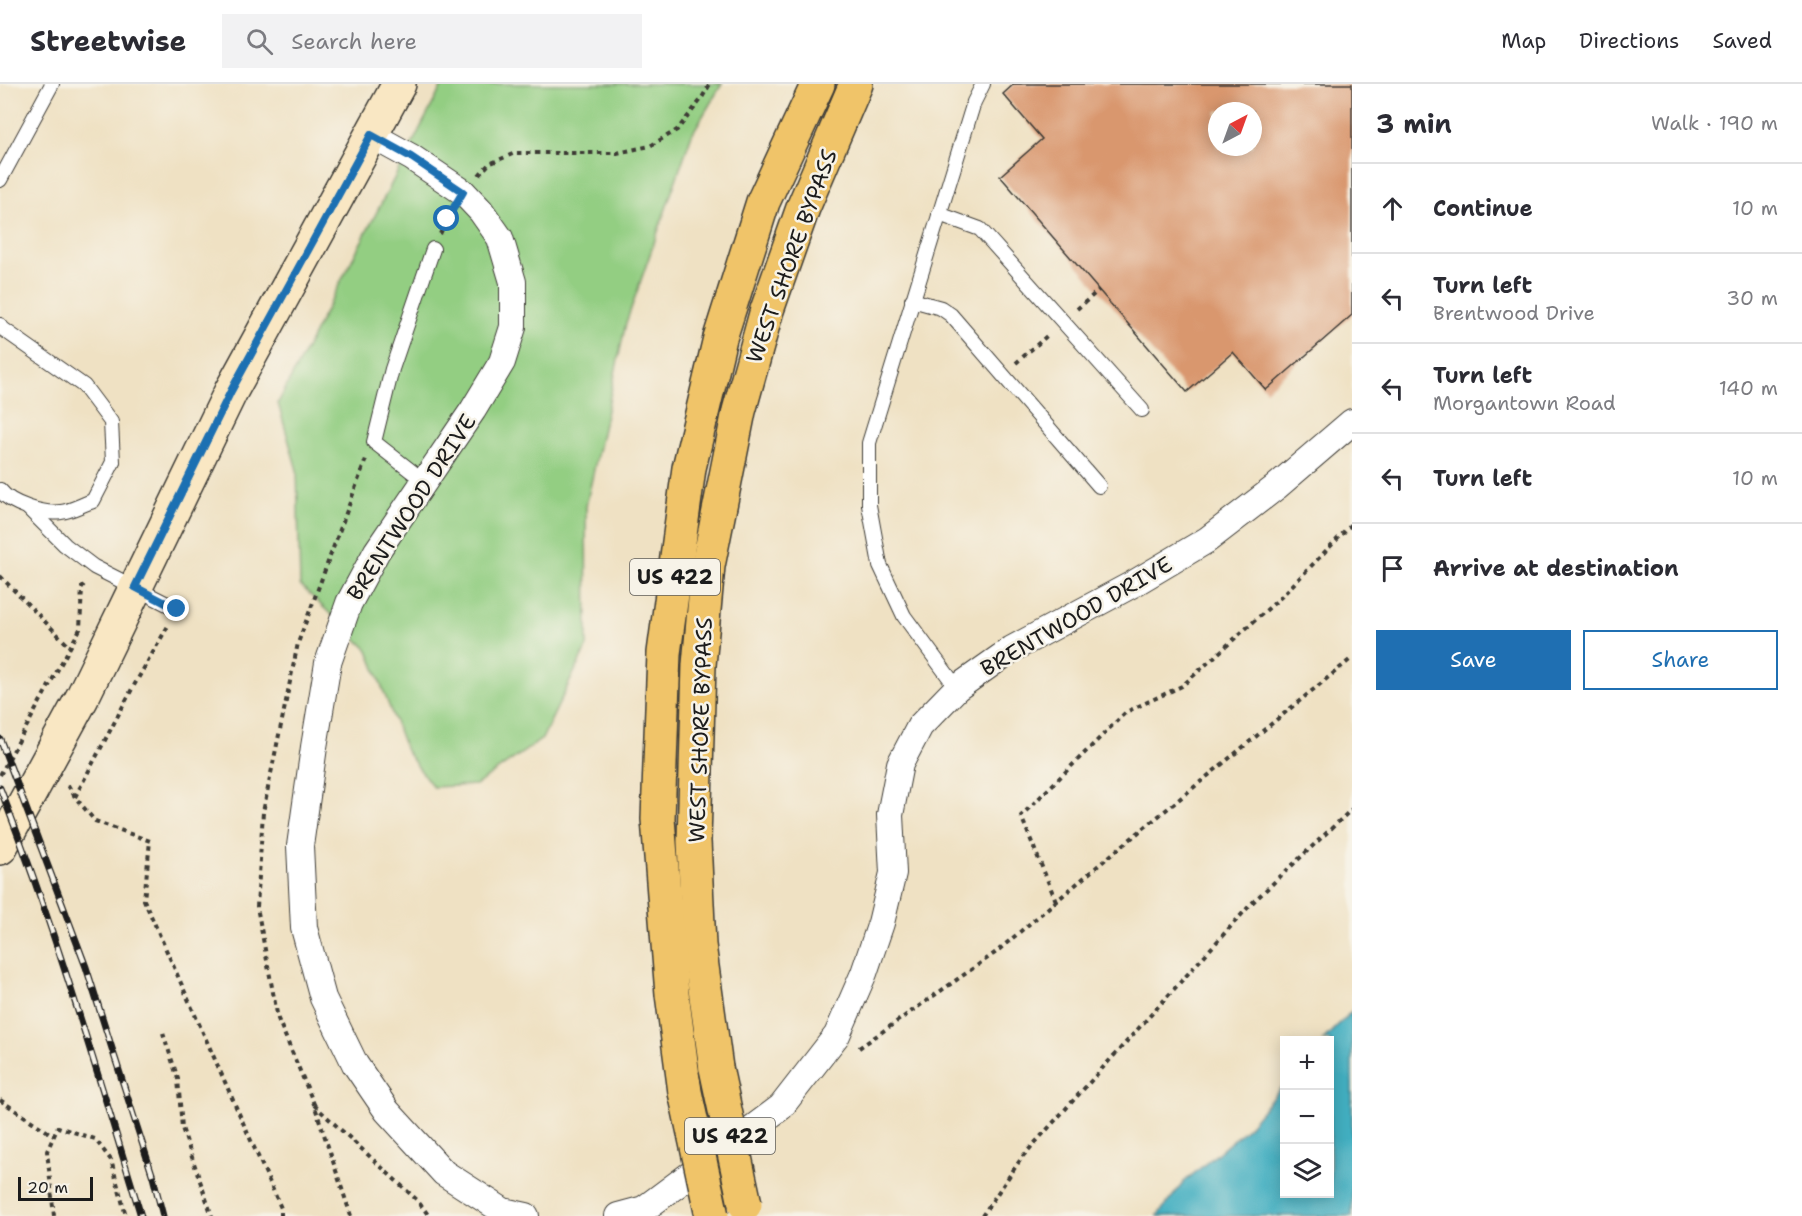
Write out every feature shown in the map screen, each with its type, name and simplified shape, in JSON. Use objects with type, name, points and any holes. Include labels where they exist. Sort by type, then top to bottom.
[{"type":"highway","name":"WEST SHORE BYPASS","points":[[712,1216],[686,1092],[672,994],[658,819],[664,653],[689,468],[720,338],[763,202],[818,84]]},
{"type":"highway","name":"WEST SHORE BYPASS","points":[[747,1210],[716,1068],[699,945],[694,841],[699,665],[708,566],[739,411],[767,310],[803,208],[856,84]]},
{"type":"main road","points":[[0,848],[52,755],[231,391],[399,84]]},
{"type":"street","name":"BRENTWOOD DRIVE","points":[[371,135],[411,157],[463,192],[481,211],[500,238],[513,282],[513,327],[501,362],[473,410],[377,552],[349,603],[328,663],[300,846],[304,928],[323,998],[355,1064],[387,1111],[444,1173],[503,1211],[526,1216]]},
{"type":"street","name":"BRENTWOOD DRIVE","points":[[618,1216],[644,1209],[781,1107],[837,1035],[864,973],[881,923],[893,873],[890,815],[900,764],[920,726],[957,688],[1011,649],[1133,584],[1207,540],[1276,487],[1352,422]]},
{"type":"lane","points":[[0,180],[52,84]]},
{"type":"lane","points":[[957,688],[904,616],[880,565],[869,505],[868,443],[974,102],[983,84]]},
{"type":"lane","points":[[939,214],[980,230],[1142,410]]},
{"type":"lane","points":[[424,481],[374,442],[392,369],[433,249]]},
{"type":"lane","points":[[912,300],[941,308],[951,315],[1099,486]]},
{"type":"lane","points":[[0,325],[84,386],[111,422],[113,462],[93,501],[60,513],[28,508]]},
{"type":"lane","points":[[0,490],[28,508],[65,545],[94,567],[177,609]]},
{"type":"path","points":[[433,249],[463,192],[489,164],[515,153],[617,153],[650,146],[677,130],[710,84]]},
{"type":"path","points":[[1056,901],[1022,816],[1126,712],[1182,686],[1281,597],[1352,524]]},
{"type":"path","points":[[0,775],[81,629],[82,587],[94,567]]},
{"type":"path","points":[[0,576],[71,648]]},
{"type":"path","points":[[75,797],[177,609]]},
{"type":"path","points":[[831,1043],[850,1054],[995,953],[1352,658]]},
{"type":"path","points":[[52,755],[75,797],[95,821],[150,841],[144,900],[281,1208],[281,1216]]},
{"type":"path","points":[[982,1216],[1023,1156],[1244,912],[1352,809]]},
{"type":"path","points":[[163,1033],[178,1079],[182,1128],[212,1216]]},
{"type":"path","points":[[0,1100],[54,1136]]},
{"type":"path","points":[[314,1104],[417,1200],[429,1216]]},
{"type":"path","points":[[54,1216],[47,1151],[58,1127],[95,1139],[111,1160],[126,1216]]},
{"type":"green space","points":[[443,84],[722,84],[692,134],[626,323],[586,506],[587,646],[542,739],[476,785],[433,787],[406,751],[368,650],[300,585],[297,470],[278,403]]},
{"type":"water","points":[[1352,1011],[1352,1216],[1157,1216],[1184,1182],[1246,1129],[1280,1089],[1280,1198],[1334,1198],[1334,1036],[1327,1036]]},
{"type":"building","points":[[1014,84],[1352,84],[1352,315],[1266,390],[1233,352],[1187,392],[1000,176],[1042,139],[1003,94]]},
{"type":"railway","points":[[0,739],[86,967],[153,1177],[163,1216]]},
{"type":"railway","points":[[0,788],[57,947],[141,1216]]},
{"type":"route","points":[[177,609],[135,587],[231,391],[371,135],[411,157],[463,192],[447,219]]}]
